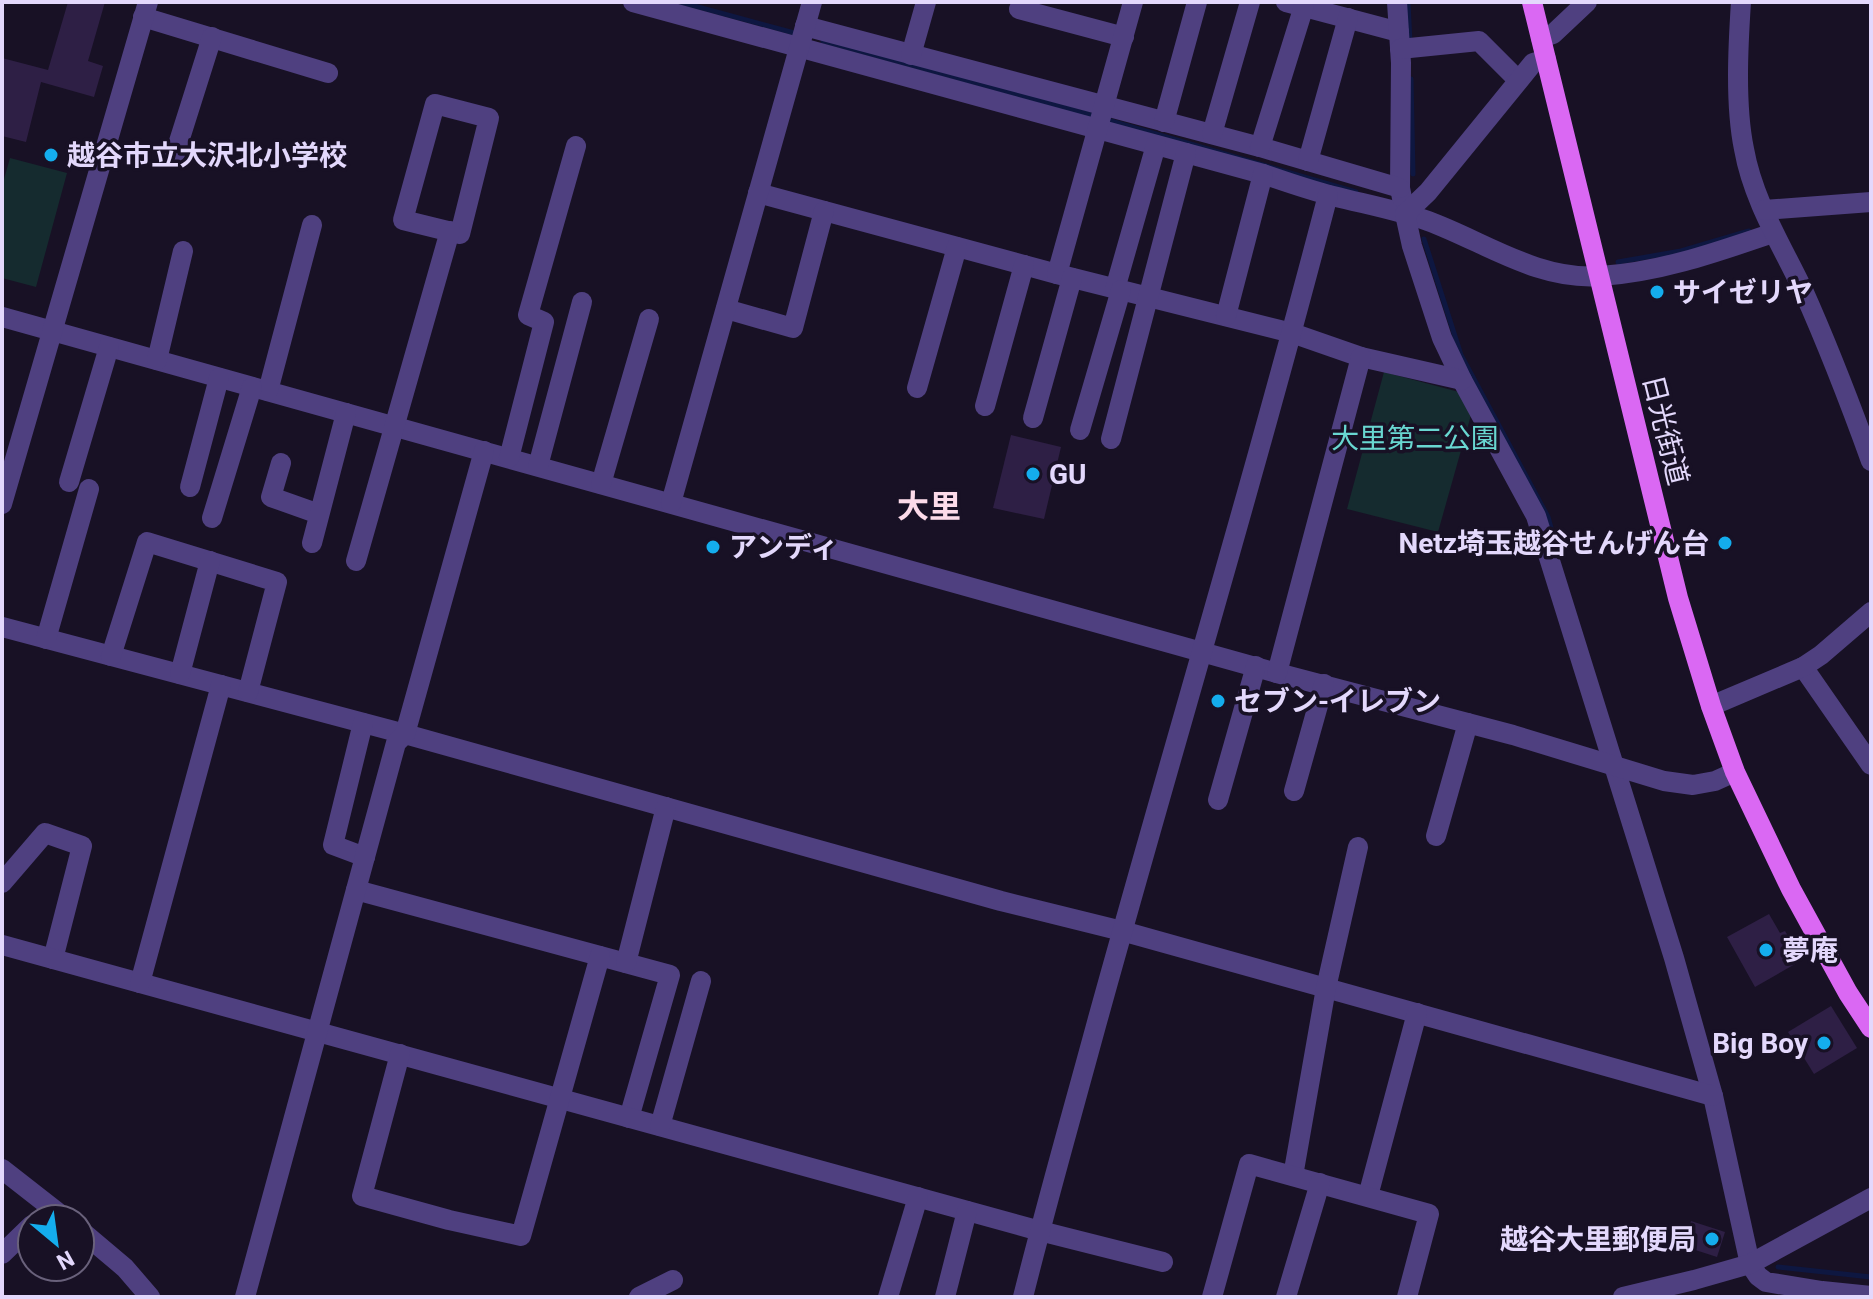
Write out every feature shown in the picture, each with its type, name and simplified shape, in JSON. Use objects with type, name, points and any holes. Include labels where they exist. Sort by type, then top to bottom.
[{"type":"main road","name":"日光街道","points":[[1532,2],[1678,598],[1711,706],[1735,772],[1791,889],[1848,993],[1871,1028]]},
{"type":"street","points":[[633,2],[1429,221],[1507,257],[1548,271],[1600,276],[1656,268],[1688,261],[1773,233]]},
{"type":"street","points":[[671,503],[812,2]]},
{"type":"street","points":[[911,55],[926,2]]},
{"type":"street","points":[[1033,418],[1099,129],[1133,2]]},
{"type":"street","points":[[1164,122],[1197,2]]},
{"type":"street","points":[[1212,134],[1250,2]]},
{"type":"street","points":[[1397,2],[1400,188],[1412,246],[1442,338],[1536,516],[1670,944],[1713,1096],[1750,1264],[1766,1282],[1871,1296]]},
{"type":"street","points":[[1541,38],[1553,34],[1587,2]]},
{"type":"street","points":[[1741,2],[1738,69],[1743,148],[1751,177],[1773,233],[1802,289],[1871,461]]},
{"type":"street","points":[[1260,147],[1293,3],[1348,18],[1400,40],[1479,41],[1518,80]]},
{"type":"street","points":[[2,504],[146,9],[212,37],[328,73]]},
{"type":"street","points":[[1019,9],[1124,37]]},
{"type":"street","points":[[1308,161],[1348,18]]},
{"type":"street","points":[[805,26],[1260,147],[1400,188]]},
{"type":"street","points":[[175,154],[212,37]]},
{"type":"street","points":[[1405,214],[1428,192],[1533,63],[1546,59]]},
{"type":"street","points":[[435,104],[489,118],[460,234],[450,231],[403,220],[435,104]]},
{"type":"street","points":[[1080,430],[1156,145]]},
{"type":"street","points":[[509,458],[544,322],[528,315],[576,146]]},
{"type":"street","points":[[1111,439],[1186,153]]},
{"type":"street","points":[[1226,316],[1263,174]]},
{"type":"street","points":[[758,193],[1065,276],[1292,333],[1361,357],[1462,380]]},
{"type":"street","points":[[1023,1297],[1328,195]]},
{"type":"street","points":[[1764,210],[1871,202]]},
{"type":"street","points":[[726,309],[793,328],[824,211]]},
{"type":"street","points":[[212,518],[260,389],[312,225]]},
{"type":"street","points":[[356,561],[450,231]]},
{"type":"street","points":[[917,388],[957,247]]},
{"type":"street","points":[[157,360],[183,251]]},
{"type":"street","points":[[985,406],[1024,265]]},
{"type":"street","points":[[538,466],[582,302]]},
{"type":"street","points":[[2,317],[1277,673],[1513,735],[1664,781],[1693,785],[1715,781],[1735,772]]},
{"type":"street","points":[[601,484],[649,319]]},
{"type":"street","points":[[46,639],[109,347]]},
{"type":"street","points":[[1277,673],[1361,357]]},
{"type":"street","points":[[190,487],[219,378]]},
{"type":"street","points":[[312,543],[346,413]]},
{"type":"street","points":[[245,1297],[396,743],[405,734],[484,451]]},
{"type":"street","points":[[281,463],[271,497],[319,514]]},
{"type":"street","points":[[111,656],[147,542],[277,582],[248,692]]},
{"type":"street","points":[[180,674],[210,561]]},
{"type":"street","points":[[1711,706],[1803,667],[1871,612]]},
{"type":"street","points":[[2,627],[405,734],[1713,1096]]},
{"type":"street","points":[[1218,800],[1256,666]]},
{"type":"street","points":[[1803,667],[1871,765]]},
{"type":"street","points":[[1294,791],[1324,684]]},
{"type":"street","points":[[140,983],[221,685]]},
{"type":"street","points":[[363,723],[333,845],[365,857]]},
{"type":"street","points":[[1436,836],[1468,723]]},
{"type":"street","points":[[626,963],[666,807]]},
{"type":"street","points":[[2,883],[45,833],[82,846],[53,959]]},
{"type":"street","points":[[1293,1176],[1326,988],[1358,847]]},
{"type":"street","points":[[356,890],[670,975],[629,1118]]},
{"type":"street","points":[[2,945],[1040,1231],[1163,1262]]},
{"type":"street","points":[[400,1054],[362,1196],[521,1236],[600,956]]},
{"type":"street","points":[[660,1126],[701,981]]},
{"type":"street","points":[[1368,1196],[1417,1013]]},
{"type":"street","points":[[1212,1297],[1249,1164],[1429,1214],[1407,1297]]},
{"type":"street","points":[[2,1169],[39,1203]]},
{"type":"street","points":[[1286,1297],[1320,1183]]},
{"type":"street","points":[[888,1297],[918,1197]]},
{"type":"street","points":[[1623,1297],[1658,1293],[1750,1264],[1871,1198]]},
{"type":"street","points":[[945,1297],[967,1211]]},
{"type":"street","points":[[96,1244],[125,1268],[150,1297]]},
{"type":"street","points":[[639,1297],[673,1280]]},
{"type":"green space","points":[[10,158],[67,173],[36,287],[2,278],[2,186]]},
{"type":"green space","name":"大里第二公園","points":[[1384,372],[1459,392],[1471,415],[1438,532],[1347,509]]},
{"type":"building","points":[[68,2],[105,2],[88,61],[103,66],[94,97],[41,82],[26,142],[2,136],[2,58],[48,70]]},
{"type":"building","points":[[1011,435],[1061,447],[1044,519],[993,508]]},
{"type":"building","points":[[1769,914],[1780,933],[1785,931],[1792,943],[1787,946],[1797,963],[1755,987],[1727,937]]},
{"type":"building","points":[[1831,1006],[1857,1048],[1814,1074],[1788,1032]]},
{"type":"building","points":[[1691,1221],[1725,1232],[1717,1257],[1683,1246]]},
{"type":"waterway","points":[[680,2],[798,34]]},
{"type":"waterway","points":[[1408,2],[1410,43]]},
{"type":"waterway","points":[[823,41],[1095,116]]},
{"type":"waterway","points":[[1411,79],[1413,174]]},
{"type":"waterway","points":[[1104,119],[1356,192]]},
{"type":"waterway","points":[[1618,262],[1681,251],[1749,231]]},
{"type":"waterway","points":[[1424,239],[1461,355],[1548,517],[1557,550]]},
{"type":"waterway","points":[[1778,1267],[1871,1277]]},
{"type":"place","name":"越谷市立大沢北小学校","points":[[51,155]]},
{"type":"place","name":"サイゼリヤ","points":[[1657,292]]},
{"type":"place","name":"GU","points":[[1033,474]]},
{"type":"place","name":"Netz埼玉越谷せんげん台","points":[[1725,543]]},
{"type":"place","name":"アンディ","points":[[713,547]]},
{"type":"place","name":"セブン-イレブン","points":[[1218,701]]},
{"type":"place","name":"夢庵","points":[[1766,950]]},
{"type":"place","name":"Big Boy","points":[[1824,1043]]},
{"type":"place","name":"越谷大里郵便局","points":[[1712,1239]]},
{"type":"district","name":"大里","points":[[929,507]]}]
